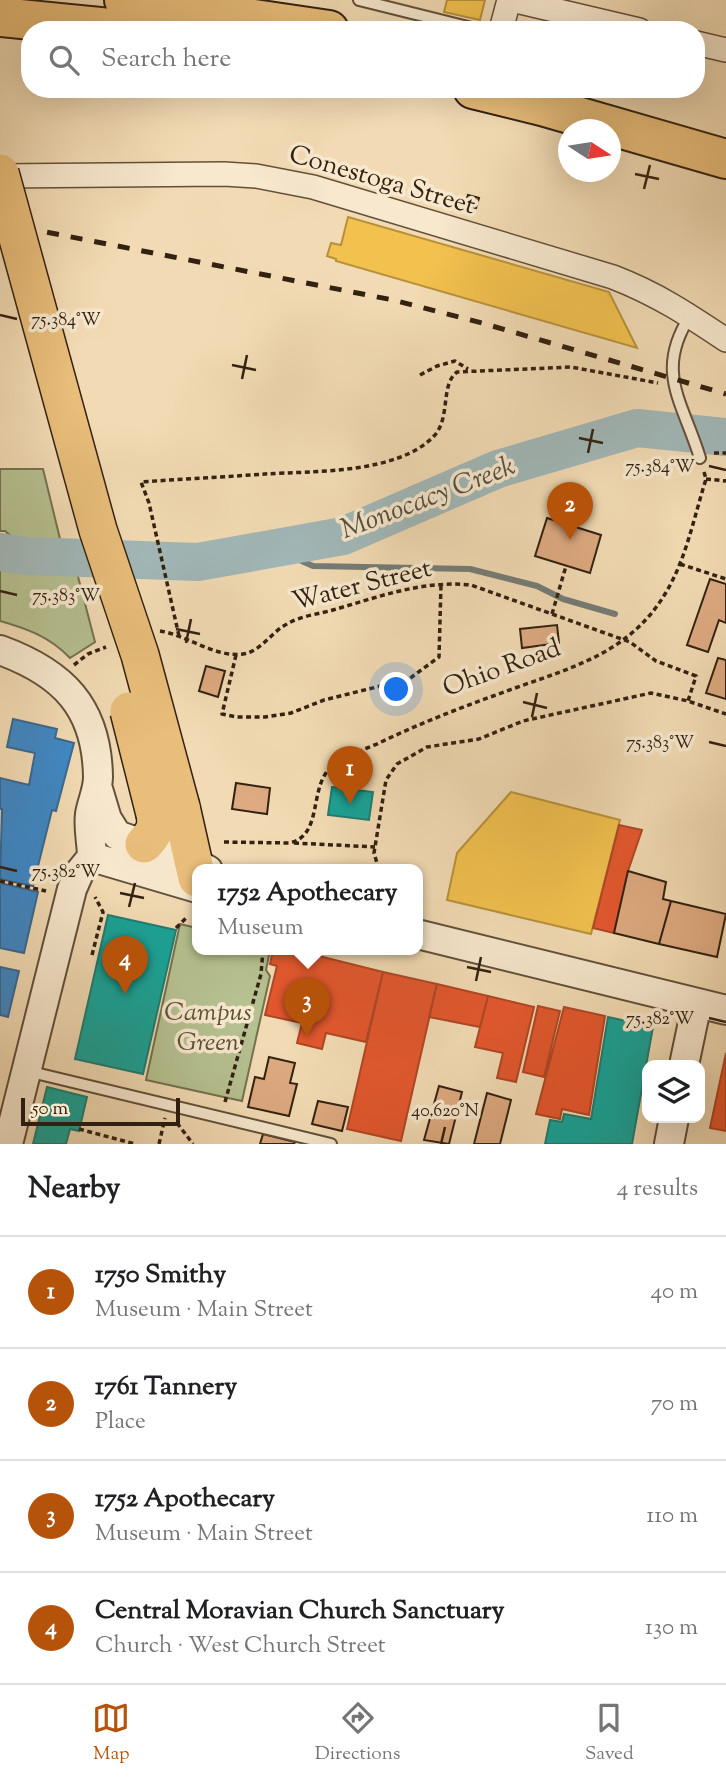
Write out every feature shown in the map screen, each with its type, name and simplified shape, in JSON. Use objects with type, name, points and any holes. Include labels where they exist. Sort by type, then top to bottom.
[{"type":"highway","points":[[0,17],[162,21]]},
{"type":"highway","points":[[506,98],[726,159]]},
{"type":"highway","points":[[608,98],[726,132]]},
{"type":"highway","points":[[0,175],[98,530],[140,654],[160,822],[192,865]]},
{"type":"street","points":[[504,21],[511,0],[601,21]]},
{"type":"street","points":[[705,45],[726,50]]},
{"type":"street","name":"Conestoga Street","points":[[0,175],[224,174],[288,181],[613,277],[643,289],[726,340]]},
{"type":"street","points":[[0,650],[43,669],[76,699],[93,734],[97,786],[107,819],[117,835],[160,822]]},
{"type":"street","points":[[8,1144],[72,889],[79,873],[92,858],[90,813],[97,786]]},
{"type":"street","points":[[92,858],[192,873]]},
{"type":"street","points":[[423,935],[726,1010]]},
{"type":"street","points":[[685,1060],[697,1003]]},
{"type":"street","points":[[669,1144],[673,1123]]},
{"type":"lane","points":[[359,0],[444,21]]},
{"type":"lane","points":[[690,316],[678,336],[671,365],[676,389],[699,455]]},
{"type":"lane","points":[[26,1071],[331,1144]]},
{"type":"path","points":[[420,375],[455,361],[470,370]]},
{"type":"path","points":[[179,636],[149,503],[141,482],[340,470],[389,461],[416,449],[435,435],[445,412],[448,385],[452,375],[457,372],[571,367],[676,389]]},
{"type":"path","name":"Ohio Road","points":[[289,843],[307,833],[323,776],[329,768],[342,760],[425,721],[593,660],[624,640],[648,618],[680,564],[706,479],[726,481]]},
{"type":"path","points":[[680,564],[726,579]]},
{"type":"path","points":[[552,614],[566,566]]},
{"type":"path","points":[[155,631],[164,631],[236,654],[222,714],[265,717],[291,713],[324,700],[409,679],[439,657],[441,584]]},
{"type":"path","name":"Water Street","points":[[236,654],[249,653],[258,648],[275,632],[294,621],[406,589],[459,584],[484,588],[624,640],[637,646],[656,661],[696,676],[688,701]]},
{"type":"path","points":[[72,668],[88,654],[113,644]]},
{"type":"path","points":[[377,864],[375,847],[388,775],[401,761],[427,747],[479,739],[523,721],[651,694],[688,701],[726,714]]},
{"type":"path","points":[[224,842],[375,847]]},
{"type":"path","points":[[0,881],[47,892]]},
{"type":"path","points":[[92,892],[103,912],[92,955]]},
{"type":"path","points":[[176,928],[187,917]]},
{"type":"path","points":[[225,1102],[261,974],[263,955]]},
{"type":"path","points":[[159,1144],[168,1106]]},
{"type":"path","points":[[79,1129],[135,1144]]},
{"type":"green space","points":[[0,469],[43,469],[61,543],[17,541],[5,531],[0,531]]},
{"type":"green space","points":[[75,565],[95,642],[70,658],[55,644],[38,635],[0,621],[0,566],[11,568]]},
{"type":"green space","name":"Campus Green","points":[[180,924],[192,927],[192,955],[269,955],[266,970],[270,976],[242,1101],[146,1080]]},
{"type":"building: Homes","points":[[447,0],[485,0],[480,20],[444,12]]},
{"type":"building: Homes","points":[[348,217],[609,292],[637,348],[336,261],[327,256],[331,243],[341,245]]},
{"type":"building: Homes","points":[[511,792],[620,820],[591,934],[447,900],[457,853]]},
{"type":"building: Shops","points":[[619,825],[642,830],[628,871],[614,933],[593,928]]},
{"type":"building: Shops","points":[[272,955],[315,955],[383,972],[366,1042],[326,1033],[322,1049],[297,1043],[302,1023],[265,1015],[277,966],[270,964]]},
{"type":"building: Shops","points":[[383,972],[437,984],[401,1141],[347,1129]]},
{"type":"building: Shops","points":[[437,984],[488,996],[480,1027],[429,1017]]},
{"type":"building: Shops","points":[[488,996],[534,1007],[516,1082],[497,1078],[503,1053],[475,1047]]},
{"type":"building: Shops","points":[[538,1006],[560,1011],[544,1077],[523,1072]]},
{"type":"building: Shops","points":[[564,1007],[605,1016],[589,1115],[562,1109],[560,1119],[536,1114]]},
{"type":"building: Shops","points":[[726,1053],[726,1131],[710,1128]]},
{"type":"building: Schools","points":[[13,719],[57,729],[55,738],[74,743],[56,811],[52,810],[33,886],[0,879],[0,778],[29,785],[35,753],[7,747]]},
{"type":"building: Schools","points":[[0,883],[38,892],[24,953],[0,948]]},
{"type":"building: Schools","points":[[0,967],[19,971],[8,1017],[0,1015]]},
{"type":"building: Public","points":[[332,787],[373,792],[369,820],[328,815]]},
{"type":"building: Public","points":[[108,915],[176,930],[143,1074],[75,1059]]},
{"type":"building: Public","points":[[608,1017],[653,1027],[647,1060],[642,1060],[642,1088],[632,1144],[545,1144],[550,1120],[562,1122],[564,1114],[591,1119]]},
{"type":"building: Public","points":[[47,1087],[87,1097],[79,1131],[70,1129],[66,1144],[33,1144]]},
{"type":"building: Other","points":[[468,195],[479,198],[476,208],[465,205]]},
{"type":"building: Other","points":[[547,518],[601,535],[590,573],[535,556]]},
{"type":"building: Other","points":[[710,579],[726,584],[726,623],[719,620],[708,652],[687,645]]},
{"type":"building: Other","points":[[557,625],[559,643],[522,648],[520,629]]},
{"type":"building: Other","points":[[718,658],[726,660],[726,699],[706,693]]},
{"type":"building: Other","points":[[206,666],[225,671],[218,697],[199,691]]},
{"type":"building: Other","points":[[236,783],[270,788],[267,814],[232,809]]},
{"type":"building: Other","points":[[628,871],[666,882],[663,899],[671,901],[659,944],[614,933]]},
{"type":"building: Other","points":[[671,901],[726,914],[717,957],[659,944]]},
{"type":"building: Other","points":[[269,1057],[295,1063],[290,1083],[297,1084],[289,1116],[248,1107],[255,1077],[264,1079]]},
{"type":"building: Other","points":[[439,1086],[462,1092],[449,1144],[424,1140]]},
{"type":"building: Other","points":[[487,1093],[511,1100],[500,1144],[474,1144]]},
{"type":"building: Other","points":[[318,1101],[348,1107],[342,1131],[312,1124]]},
{"type":"building: Other","points":[[263,1134],[295,1142],[260,1144]]},
{"type":"waterway","name":"Monocacy Creek","points":[[0,552],[27,556],[198,562],[343,536],[498,469],[637,428],[726,437]]},
{"type":"waterway","points":[[272,548],[313,566],[470,569],[537,586],[563,599],[615,614]]},
{"type":"railway","points":[[0,223],[393,300],[726,394]]},
{"type":"place","name":"1761 Tannery","points":[[570,540]]},
{"type":"place","name":"1750 Smithy","points":[[350,804]]},
{"type":"place","name":"Central Moravian Church Sanctuary","points":[[125,994]]},
{"type":"place","name":"1752 Apothecary","points":[[307,1036]]}]
